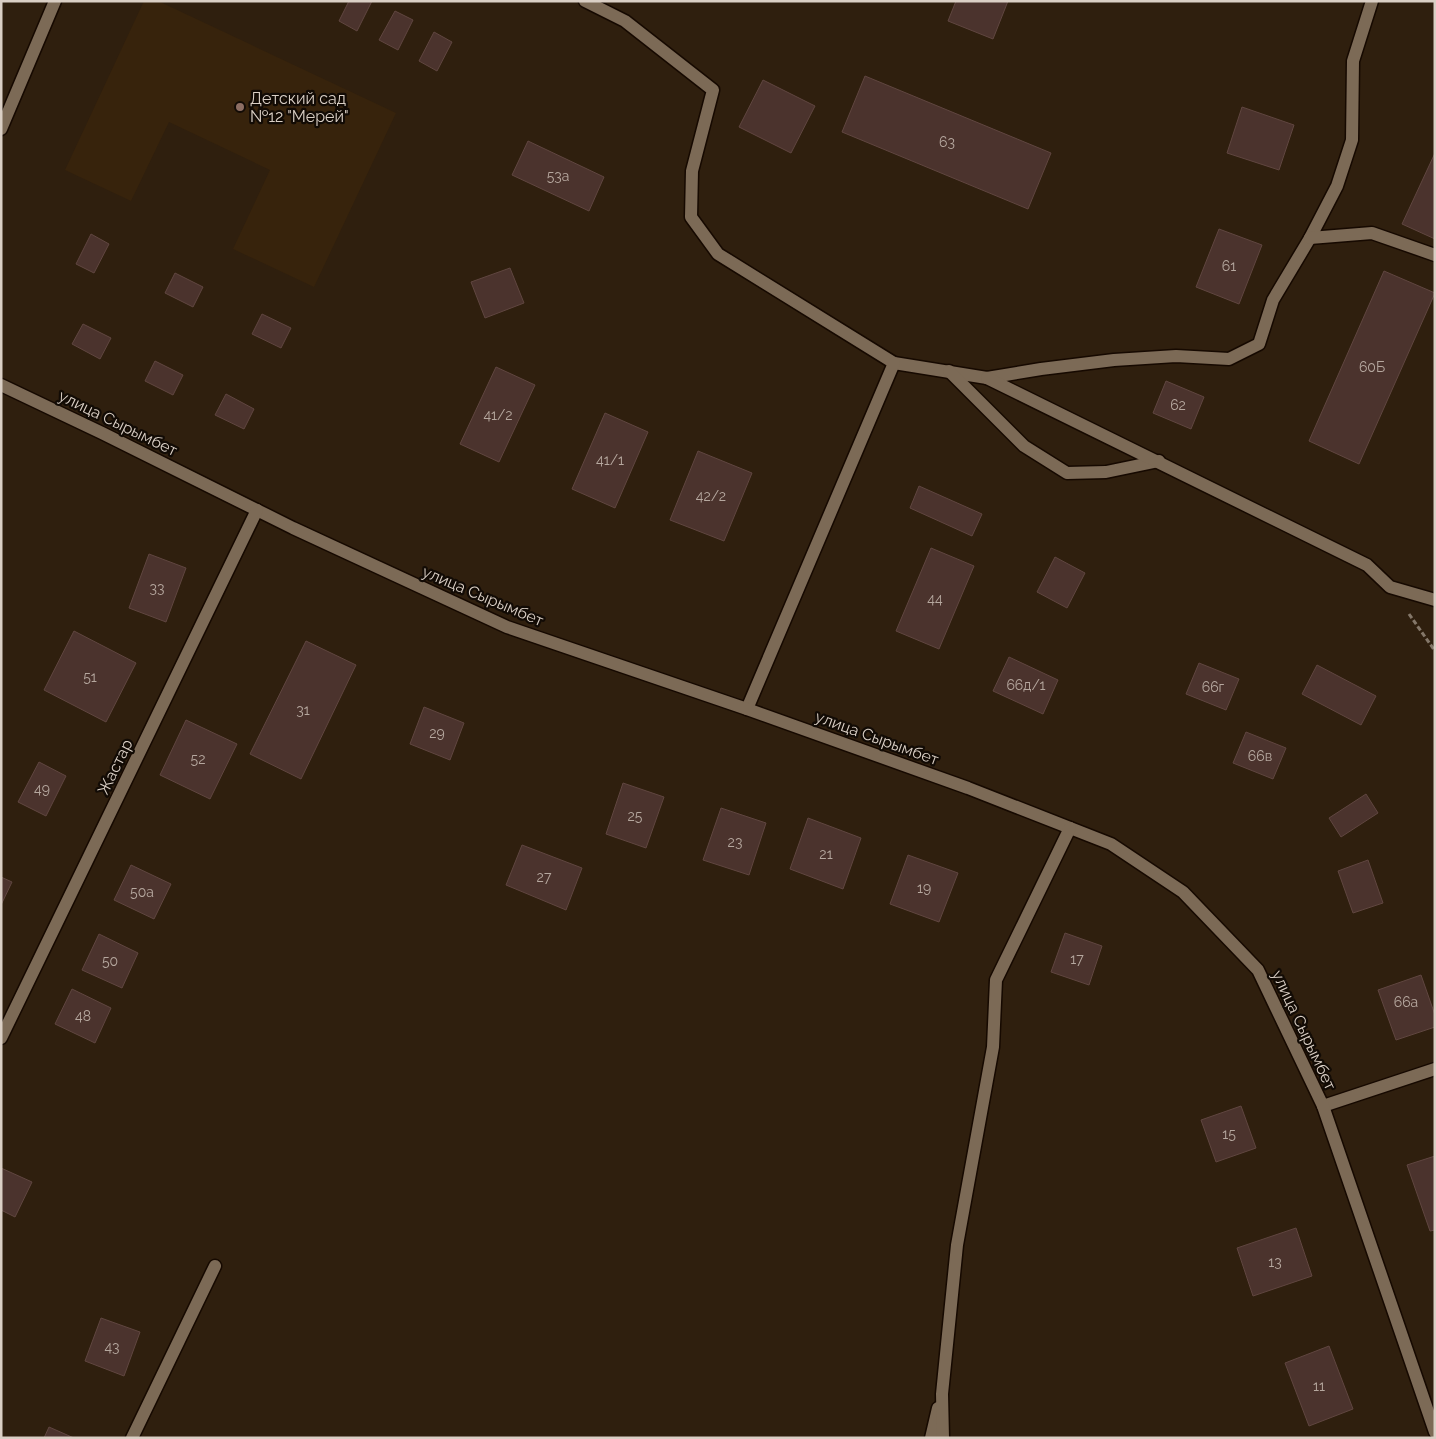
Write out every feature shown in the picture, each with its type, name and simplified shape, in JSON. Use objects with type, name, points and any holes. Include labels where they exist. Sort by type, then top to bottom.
[{"type":"street","points":[[1,129],[55,1]]},
{"type":"street","points":[[585,1],[625,21],[713,90],[692,171],[691,217],[718,254],[894,363],[987,378],[1367,565],[1390,587],[1435,600]]},
{"type":"street","points":[[987,378],[1041,368],[1132,359],[1176,356],[1229,359],[1259,344],[1273,300],[1310,238],[1337,186],[1352,140],[1353,61],[1372,1]]},
{"type":"street","points":[[1310,238],[1372,233],[1435,255]]},
{"type":"street","points":[[747,708],[894,363]]},
{"type":"street","points":[[949,371],[1024,446],[1067,473],[1106,472],[1159,461]]},
{"type":"street","name":"улица Сырымбет","points":[[1,385],[257,510],[507,627],[747,708],[968,788],[1111,844],[1183,892],[1258,970],[1323,1106],[1435,1432]]},
{"type":"street","name":"Жастар","points":[[1,1038],[257,510]]},
{"type":"street","points":[[943,1438],[942,1394],[957,1245],[993,1047],[996,980],[1070,828]]},
{"type":"street","points":[[1323,1106],[1435,1069]]},
{"type":"street","points":[[132,1438],[215,1266]]},
{"type":"street","points":[[931,1438],[942,1394]]},
{"type":"path","points":[[1390,587],[1435,651]]},
{"type":"shaded area","points":[[144,1],[158,1],[396,113],[314,287],[233,249],[270,170],[169,122],[131,201],[65,170]]},
{"type":"building","points":[[349,1],[372,1],[357,31],[339,21]]},
{"type":"building","points":[[956,1],[1008,1],[993,39],[948,21]]},
{"type":"building","points":[[395,11],[413,20],[398,50],[379,40]]},
{"type":"building","points":[[434,32],[452,42],[437,71],[419,61]]},
{"type":"building","points":[[865,76],[1051,153],[1028,209],[842,132]]},
{"type":"building","points":[[763,80],[815,106],[791,153],[739,127]]},
{"type":"building","points":[[1242,107],[1294,125],[1279,170],[1227,153]]},
{"type":"building","points":[[528,141],[604,177],[589,211],[512,175]]},
{"type":"building","points":[[1435,153],[1435,239],[1402,224]]},
{"type":"building","points":[[1219,229],[1262,245],[1239,304],[1196,287]]},
{"type":"building","points":[[91,234],[109,244],[94,273],[76,264]]},
{"type":"building","points":[[510,268],[524,303],[485,318],[471,282]]},
{"type":"building","points":[[1384,271],[1435,293],[1359,464],[1309,441]]},
{"type":"building","points":[[175,273],[203,287],[193,307],[165,293]]},
{"type":"building","points":[[262,314],[291,328],[281,348],[252,334]]},
{"type":"building","points":[[83,324],[111,338],[100,359],[72,344]]},
{"type":"building","points":[[155,361],[183,375],[173,395],[145,381]]},
{"type":"building","points":[[496,367],[535,385],[499,462],[460,444]]},
{"type":"building","points":[[1166,381],[1204,397],[1191,429],[1153,413]]},
{"type":"building","points":[[226,394],[254,409],[244,429],[215,415]]},
{"type":"building","points":[[605,413],[648,432],[615,508],[572,489]]},
{"type":"building","points":[[698,451],[752,473],[724,541],[670,520]]},
{"type":"building","points":[[919,486],[982,514],[972,536],[910,508]]},
{"type":"building","points":[[931,548],[974,566],[939,649],[896,631]]},
{"type":"building","points":[[149,554],[186,568],[166,622],[129,608]]},
{"type":"building","points":[[1055,557],[1085,573],[1067,608],[1037,592]]},
{"type":"building","points":[[74,631],[136,663],[106,722],[44,690]]},
{"type":"building","points":[[306,641],[356,665],[301,779],[250,754]]},
{"type":"building","points":[[1009,657],[1058,680],[1043,714],[993,691]]},
{"type":"building","points":[[1199,663],[1239,679],[1226,710],[1186,694]]},
{"type":"building","points":[[1317,665],[1376,696],[1361,725],[1302,694]]},
{"type":"building","points":[[424,707],[464,723],[450,760],[410,744]]},
{"type":"building","points":[[186,720],[237,744],[210,799],[160,775]]},
{"type":"building","points":[[1246,732],[1286,748],[1273,779],[1233,763]]},
{"type":"building","points":[[39,762],[66,776],[46,816],[18,802]]},
{"type":"building","points":[[623,783],[664,797],[646,848],[606,834]]},
{"type":"building","points":[[1366,794],[1378,813],[1341,837],[1329,818]]},
{"type":"building","points":[[721,808],[766,823],[749,875],[703,860]]},
{"type":"building","points":[[808,818],[861,838],[843,889],[790,869]]},
{"type":"building","points":[[522,845],[582,868],[566,910],[506,885]]},
{"type":"building","points":[[908,855],[958,873],[939,922],[890,904]]},
{"type":"building","points":[[1368,860],[1383,903],[1353,913],[1338,871]]},
{"type":"building","points":[[131,865],[171,884],[154,919],[114,900]]},
{"type":"building","points":[[1,877],[12,882],[1,905]]},
{"type":"building","points":[[1065,933],[1102,946],[1089,985],[1051,972]]},
{"type":"building","points":[[99,934],[138,953],[122,988],[82,970]]},
{"type":"building","points":[[1421,975],[1435,1015],[1435,1027],[1396,1040],[1378,990]]},
{"type":"building","points":[[72,989],[111,1008],[95,1043],[55,1024]]},
{"type":"building","points":[[1241,1106],[1256,1148],[1216,1162],[1201,1120]]},
{"type":"building","points":[[1435,1156],[1435,1230],[1430,1231],[1407,1165]]},
{"type":"building","points":[[1,1168],[32,1182],[15,1217],[1,1210]]},
{"type":"building","points":[[1296,1228],[1312,1276],[1253,1296],[1237,1248]]},
{"type":"building","points":[[101,1318],[140,1332],[124,1376],[85,1361]]},
{"type":"building","points":[[1329,1346],[1353,1409],[1309,1426],[1285,1363]]},
{"type":"building","points":[[49,1427],[74,1438],[44,1438]]},
{"type":"place","name":"Детский сад №12 \"Мерей\"","points":[[240,107]]}]
